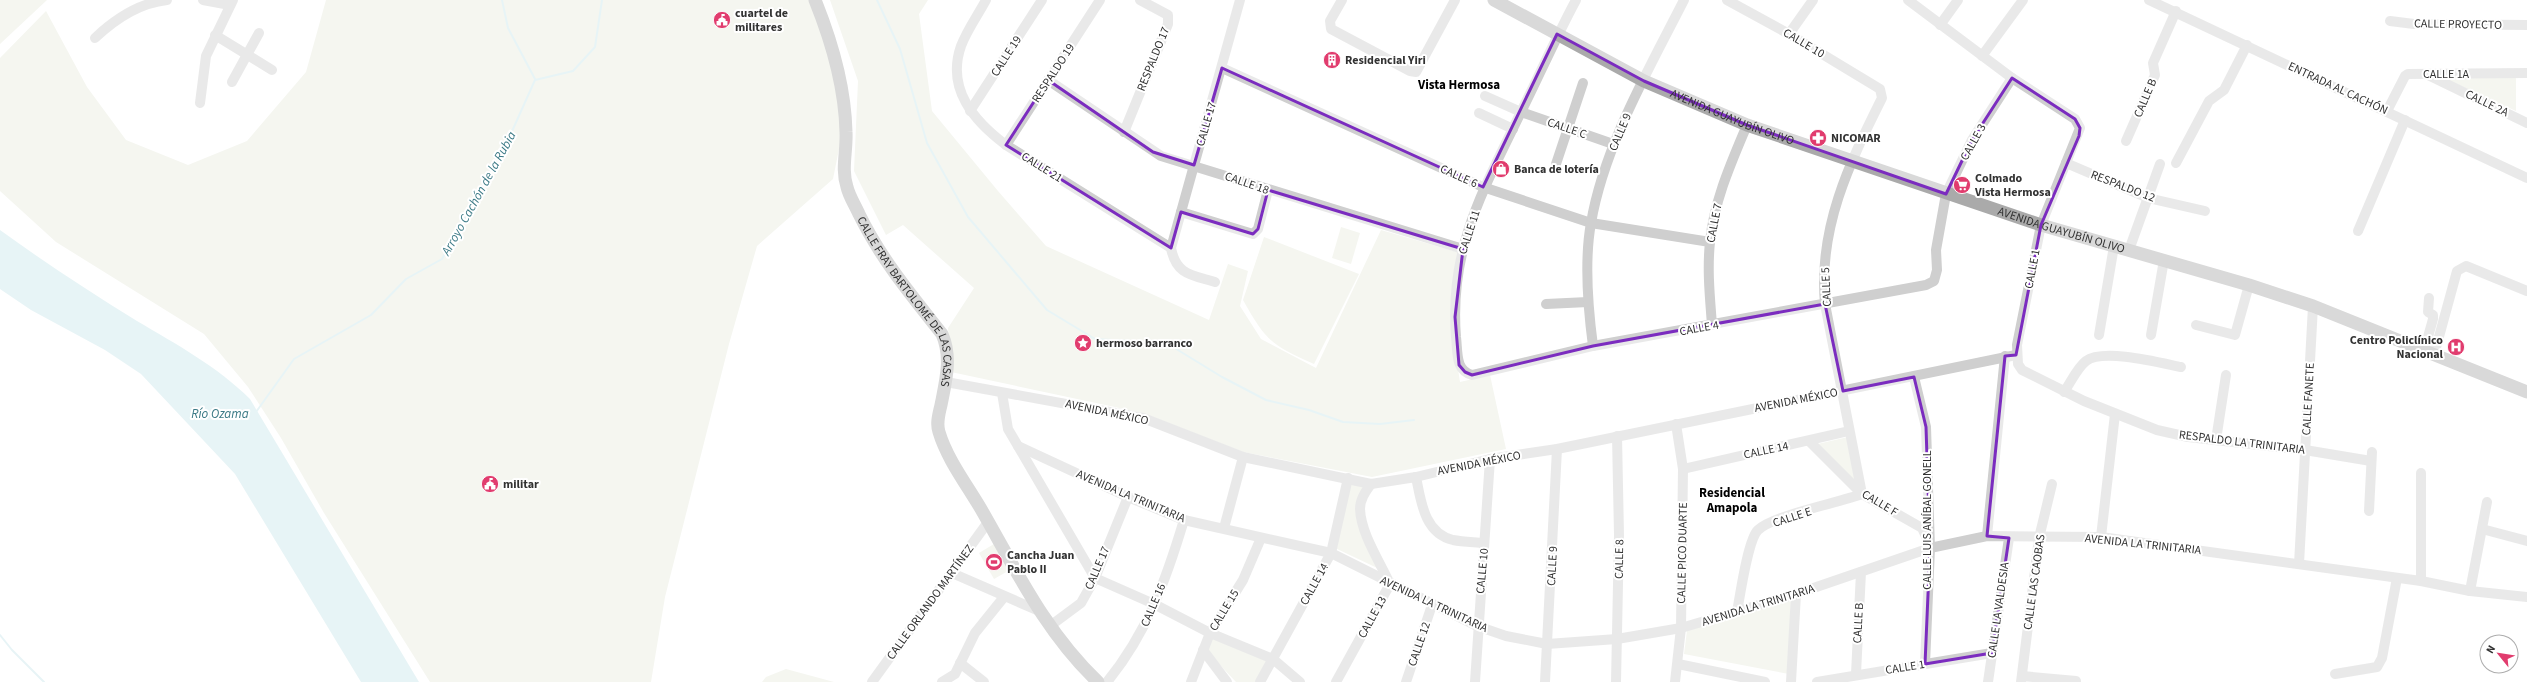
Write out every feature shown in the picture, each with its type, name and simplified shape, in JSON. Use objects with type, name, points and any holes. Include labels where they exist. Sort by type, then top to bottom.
[{"type":"main road","name":"CALLE FRAY BARTOLOMÉ DE LAS CASAS","points":[[815,0],[830,37],[843,93],[846,133],[844,173],[847,188],[872,240],[892,272],[942,334],[948,346],[949,360],[939,416],[939,432],[1039,611],[1062,645],[1098,682]]},
{"type":"main road","name":"AVENIDA GUAYUBÍN OLIVO","points":[[1494,0],[1644,80],[1747,125],[1850,162],[2041,225],[2249,285],[2313,306],[2527,392]]},
{"type":"street","points":[[95,38],[115,20],[145,6],[167,0]]},
{"type":"street","points":[[200,103],[206,56],[231,2],[203,0]]},
{"type":"street","name":"CALLE 21","points":[[986,0],[961,45],[956,65],[958,86],[970,111],[986,129],[1006,145],[1171,248]]},
{"type":"street","name":"CALLE 19","points":[[970,111],[1042,0]]},
{"type":"street","name":"RESPALDO 19","points":[[1006,145],[1099,0]]},
{"type":"street","name":"RESPALDO 17","points":[[1124,132],[1168,24],[1168,16],[1163,11],[1140,0]]},
{"type":"street","name":"CALLE 17","points":[[1171,248],[1240,0]]},
{"type":"street","points":[[1342,0],[1329,26],[1331,29],[1410,71],[1416,72],[1455,0]]},
{"type":"street","name":"CALLE 11","points":[[1465,372],[1459,365],[1455,317],[1459,264],[1463,249],[1484,187],[1557,34],[1576,0]]},
{"type":"street","name":"CALLE 9","points":[[1593,346],[1588,302],[1591,223],[1613,144],[1684,0]]},
{"type":"street","name":"CALLE 10","points":[[1726,0],[1790,34],[1880,89]]},
{"type":"street","points":[[1790,34],[1812,0]]},
{"type":"street","points":[[1940,25],[1958,0]]},
{"type":"street","points":[[1982,56],[2022,0]]},
{"type":"street","name":"ENTRADA AL CACHÓN","points":[[2150,0],[2527,178]]},
{"type":"street","points":[[1909,1],[2012,78]]},
{"type":"street","name":"CALLE B","points":[[2126,140],[2155,75],[2153,63],[2176,11]]},
{"type":"street","name":"CALLE PROYECTO","points":[[2390,21],[2422,24],[2527,25]]},
{"type":"street","points":[[232,82],[259,33]]},
{"type":"street","points":[[215,35],[272,70]]},
{"type":"street","points":[[2176,163],[2209,101],[2224,90],[2247,45]]},
{"type":"street","name":"CALLE 6","points":[[1222,68],[1484,187],[1591,223],[1710,242]]},
{"type":"street","name":"CALLE 1A","points":[[2387,112],[2405,76],[2426,74],[2527,73]]},
{"type":"street","name":"CALLE 2A","points":[[2426,74],[2527,123]]},
{"type":"street","name":"CALLE 1","points":[[2012,78],[2074,119],[2080,128],[2041,225],[2016,355]]},
{"type":"street","name":"CALLE 3","points":[[1934,281],[1937,270],[1936,250],[1946,194],[1972,140],[2012,78]]},
{"type":"street","name":"CALLE 18","points":[[1048,80],[1161,156],[1463,249]]},
{"type":"street","points":[[1556,164],[1583,83]]},
{"type":"street","name":"CALLE 5","points":[[1862,494],[1849,431],[1843,391],[1826,304],[1823,279],[1825,258],[1834,214],[1850,162],[1882,98],[1880,89]]},
{"type":"street","name":"CALLE C","points":[[1484,96],[1521,112],[1613,144]]},
{"type":"street","points":[[1479,113],[1513,129]]},
{"type":"street","points":[[2358,231],[2405,120]]},
{"type":"street","name":"CALLE 7","points":[[1712,325],[1708,275],[1710,242],[1715,209],[1723,184],[1747,125]]},
{"type":"street","name":"RESPALDO 12","points":[[2066,163],[2148,198],[2206,211]]},
{"type":"street","points":[[2129,250],[2160,164]]},
{"type":"street","points":[[1181,212],[1253,234],[1258,229],[1268,190]]},
{"type":"street","points":[[2099,335],[2114,246]]},
{"type":"street","points":[[1171,248],[1177,266],[1185,272],[1215,282]]},
{"type":"street","points":[[2151,335],[2164,260]]},
{"type":"street","points":[[2429,353],[2457,271],[2466,266],[2527,291]]},
{"type":"street","name":"CALLE 4","points":[[1465,372],[1472,375],[1593,346],[1926,285],[1934,281]]},
{"type":"street","points":[[2196,325],[2235,335],[2249,285]]},
{"type":"street","points":[[2429,298],[2428,312],[2433,315],[2434,319],[2429,353]]},
{"type":"street","points":[[1546,304],[1588,302]]},
{"type":"street","name":"CALLE FANETE","points":[[2299,564],[2313,306]]},
{"type":"street","name":"AVENIDA MÉXICO","points":[[946,382],[1143,418],[1243,457],[1371,484],[1416,476],[1490,459],[1558,449],[1616,436],[1914,377],[2005,356],[2016,355]]},
{"type":"street","name":"RESPALDO LA TRINITARIA","points":[[2016,355],[2022,370],[2064,392],[2157,430],[2188,437],[2372,457],[2369,511]]},
{"type":"street","points":[[1987,536],[2005,356]]},
{"type":"street","points":[[2064,392],[2086,361],[2100,356],[2152,361],[2181,367]]},
{"type":"street","points":[[2216,440],[2226,375]]},
{"type":"street","name":"CALLE LUIS ANÍBAL GONELL","points":[[1914,377],[1926,427],[1930,548],[1925,664]]},
{"type":"street","points":[[1002,393],[1008,429],[1095,578],[1154,604],[1210,632],[1273,659],[1300,682]]},
{"type":"street","points":[[2101,537],[2115,414]]},
{"type":"street","name":"CALLE PICO DUARTE","points":[[1675,682],[1681,628],[1683,469],[1676,424]]},
{"type":"street","name":"CALLE 14","points":[[1683,469],[1849,431]]},
{"type":"street","name":"CALLE 8","points":[[1616,436],[1620,535],[1616,682]]},
{"type":"street","name":"CALLE F","points":[[1809,441],[1862,494],[1922,528],[1930,548]]},
{"type":"street","name":"AVENIDA LA TRINITARIA","points":[[1018,446],[1128,497],[1184,520],[1331,553],[1390,584],[1477,626],[1512,638],[1547,644],[1617,639],[1681,628],[1796,594],[1930,548],[1987,536],[2009,538],[2101,537],[2421,581],[2470,591],[2527,597]]},
{"type":"street","name":"CALLE 9","points":[[1545,682],[1558,449]]},
{"type":"street","points":[[1224,528],[1243,457]]},
{"type":"street","name":"CALLE 10","points":[[1475,682],[1477,626],[1490,459]]},
{"type":"street","points":[[2421,581],[2422,473]]},
{"type":"street","points":[[1416,476],[1424,516],[1436,531],[1452,540],[1484,543]]},
{"type":"street","name":"CALLE 14","points":[[1260,682],[1331,553],[1348,478]]},
{"type":"street","name":"CALLE 13","points":[[1336,682],[1390,584],[1364,529],[1360,508],[1364,494],[1371,484]]},
{"type":"street","name":"CALLE LAS CAOBAS","points":[[2022,679],[2039,538],[2052,484]]},
{"type":"street","name":"CALLE E","points":[[1736,612],[1752,541],[1758,530],[1776,520],[1838,503],[1862,494]]},
{"type":"street","name":"CALLE 17","points":[[1050,626],[1078,606],[1095,578],[1128,497]]},
{"type":"street","points":[[2470,591],[2486,502]]},
{"type":"street","name":"CALLE 16","points":[[1107,682],[1129,655],[1154,604],[1172,561],[1184,520]]},
{"type":"street","name":"CALLE ORLANDO MARTÍNEZ","points":[[872,682],[988,522]]},
{"type":"street","points":[[2482,529],[2527,541]]},
{"type":"street","name":"CALLE 15","points":[[1191,682],[1210,632],[1243,580],[1261,538]]},
{"type":"street","name":"CALLE LA VALDESIA","points":[[1988,682],[2009,538]]},
{"type":"street","name":"CALLE B","points":[[1856,674],[1861,572]]},
{"type":"street","points":[[952,573],[1039,611]]},
{"type":"street","points":[[2335,674],[2377,667],[2382,658],[2397,578]]},
{"type":"street","points":[[1791,682],[1796,594]]},
{"type":"street","points":[[942,682],[954,674],[976,634],[1004,597]]},
{"type":"street","name":"CALLE 12","points":[[1406,682],[1432,605]]},
{"type":"street","points":[[1203,650],[1227,682]]},
{"type":"street","name":"CALLE 1","points":[[1817,682],[1856,674],[1992,653]]},
{"type":"street","points":[[960,664],[984,682]]},
{"type":"street","points":[[1678,664],[1765,682]]},
{"type":"street","points":[[2022,679],[2076,680]]},
{"type":"highlighted area","points":[[1557,34],[1644,81],[1747,125],[1946,194],[1972,140],[2012,78],[2075,119],[2080,128],[2079,136],[2041,225],[2016,355],[2005,356],[1987,536],[2009,538],[1992,653],[1925,664],[1930,548],[1926,427],[1914,377],[1843,391],[1825,304],[1593,346],[1472,375],[1465,372],[1459,365],[1455,317],[1463,249],[1268,190],[1258,229],[1253,234],[1181,212],[1171,248],[1006,145],[1048,80],[1153,152],[1194,165],[1222,68],[1483,187]]},
{"type":"shaded area","points":[[0,0],[47,0],[0,44]]},
{"type":"shaded area","points":[[326,0],[813,0],[842,96],[840,144],[833,179],[757,246],[729,344],[665,597],[651,682],[430,682],[324,513],[281,438],[248,387],[204,334],[56,242],[0,191],[0,58],[46,11],[87,87],[126,140],[188,165],[247,141],[306,72]]},
{"type":"shaded area","points":[[830,0],[928,0],[919,14],[932,111],[1046,246],[1209,320],[1228,264],[1248,271],[1240,306],[1261,339],[1316,368],[1381,230],[1457,252],[1451,324],[1460,382],[1490,375],[1506,449],[1372,477],[1243,452],[1143,413],[951,372],[948,328],[974,288],[903,225],[886,235],[854,171],[858,81]]},
{"type":"shaded area","points":[[2439,76],[2516,77],[2516,111]]},
{"type":"shaded area","points":[[1341,227],[1360,233],[1351,264],[1332,258]]},
{"type":"shaded area","points":[[1264,237],[1359,274],[1314,364],[1288,352],[1271,340],[1258,325],[1243,300]]},
{"type":"shaded area","points":[[1848,437],[1858,486],[1813,445]]},
{"type":"shaded area","points":[[1350,479],[1371,481],[1358,509],[1390,574],[1335,548]]},
{"type":"shaded area","name":"Cancha Juan Pablo II","points":[[994,544],[1008,571],[994,579],[979,553]]},
{"type":"shaded area","points":[[1791,593],[1789,674],[1684,654],[1688,623]]},
{"type":"shaded area","points":[[1214,629],[1271,657],[1256,682],[1236,682],[1206,650]]},
{"type":"shaded area","points":[[786,669],[834,682],[762,682],[766,677]]},
{"type":"water","name":"Río Ozama","points":[[0,230],[33,254],[85,288],[210,366],[238,387],[250,399],[419,682],[361,682],[235,474],[141,374],[105,350],[31,310],[0,289]]},
{"type":"waterway","name":"Arroyo Cachón de la Rubia","points":[[502,0],[508,28],[535,79]]},
{"type":"waterway","name":"Arroyo Cachón de la Rubia","points":[[256,412],[294,359],[371,315],[406,279],[442,259],[509,138],[535,80],[573,71],[595,47],[602,0]]},
{"type":"waterway","name":"Arroyo Cachón de la Rubia","points":[[877,0],[900,49],[927,143],[968,217],[1047,310],[1095,339],[1146,342],[1173,347],[1222,377],[1266,400],[1309,410],[1343,422],[1380,424],[1414,420]]},
{"type":"waterway","points":[[0,635],[12,650],[44,682]]},
{"type":"place","name":"cuartel de militares","points":[[722,20]]},
{"type":"place","name":"Residencial Yiri","points":[[1332,60]]},
{"type":"place","name":"NICOMAR","points":[[1818,138]]},
{"type":"place","name":"Banca de lotería","points":[[1501,169]]},
{"type":"place","name":"Colmado Vista Hermosa","points":[[1962,185]]},
{"type":"place","name":"hermoso barranco","points":[[1083,343]]},
{"type":"place","name":"Centro Policlínico Nacional","points":[[2456,347]]},
{"type":"place","name":"militar","points":[[490,484]]},
{"type":"place","name":"Cancha Juan Pablo II","points":[[994,562]]},
{"type":"district","name":"Vista Hermosa","points":[[1459,84]]},
{"type":"district","name":"Residencial Amapola","points":[[1732,500]]}]
